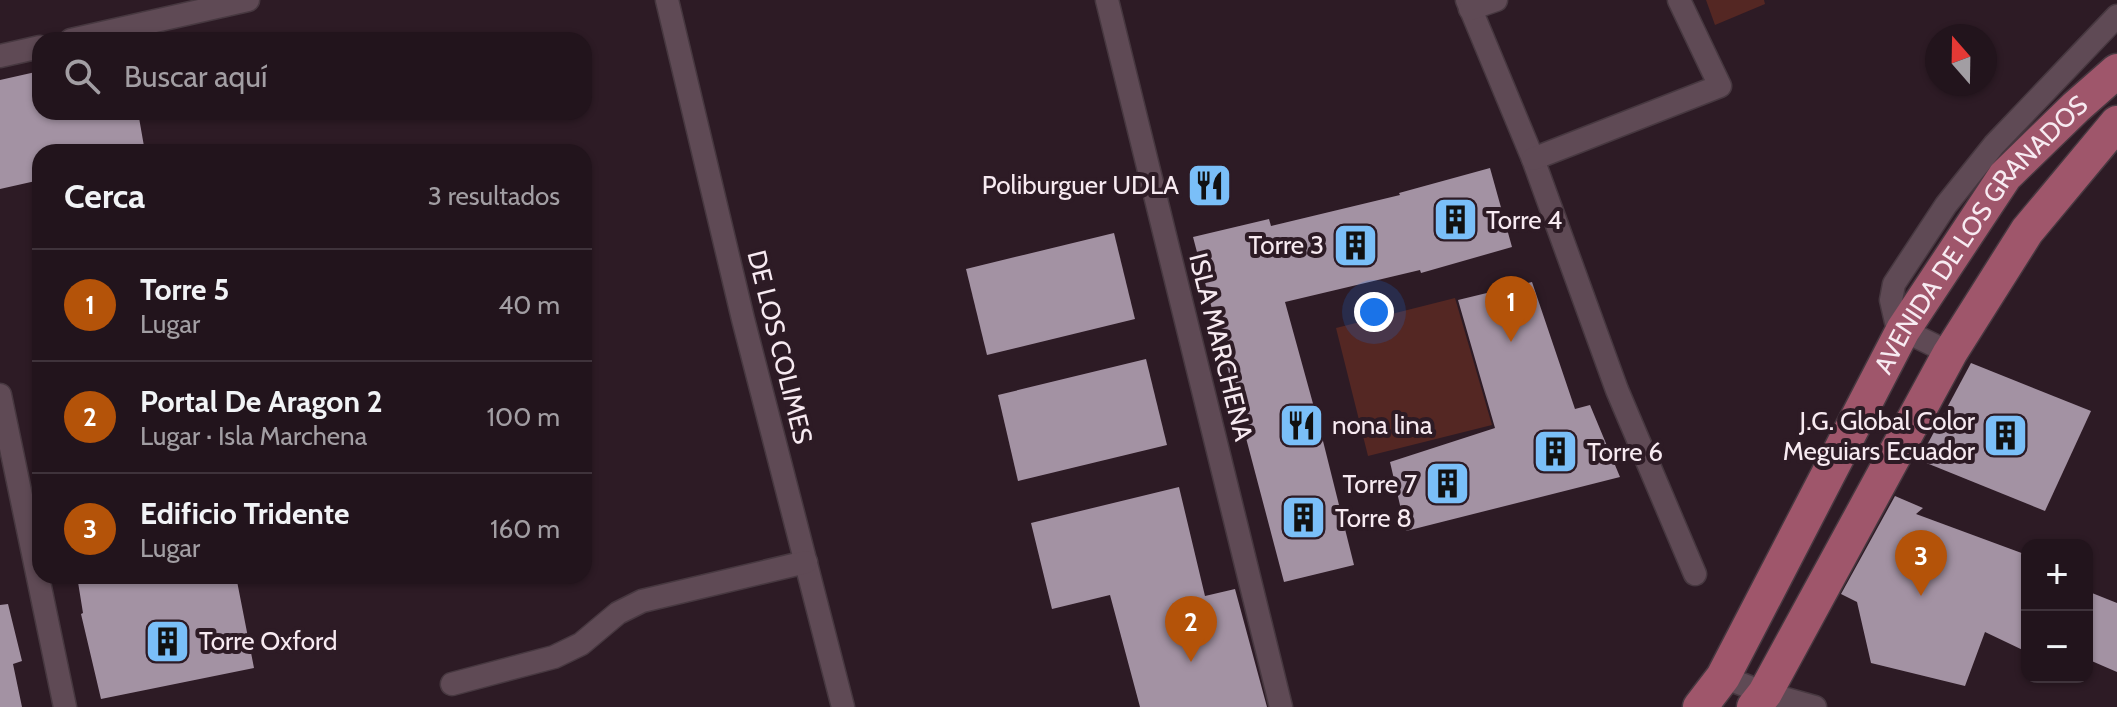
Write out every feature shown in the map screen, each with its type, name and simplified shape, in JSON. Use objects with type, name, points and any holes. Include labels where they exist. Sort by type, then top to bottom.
[{"type":"main road","name":"AVENIDA DE LOS GRANADOS","points":[[1700,707],[1723,677],[1903,330],[2005,176],[2117,71]]},
{"type":"main road","name":"AVENIDA DE LOS GRANADOS","points":[[1760,700],[1950,353],[2027,231],[2117,123]]},
{"type":"street","points":[[106,32],[248,0]]},
{"type":"street","name":"DE LOS COLIMES","points":[[667,0],[743,319],[843,707]]},
{"type":"street","name":"ISLA MARCHENA","points":[[1107,0],[1281,707]]},
{"type":"street","points":[[1496,0],[1468,5],[1533,159],[1617,390],[1695,574]]},
{"type":"street","points":[[1533,159],[1720,86],[1679,0]]},
{"type":"street","points":[[1950,353],[1903,330],[1896,322],[1891,300],[1894,284],[1946,205],[1994,145],[2117,16]]},
{"type":"street","points":[[0,56],[32,49]]},
{"type":"street","points":[[0,395],[32,549]]},
{"type":"street","points":[[452,684],[554,657],[581,644],[618,613],[642,601],[806,562]]},
{"type":"street","points":[[39,584],[65,707]]},
{"type":"street","points":[[1723,677],[1760,700],[1815,707]]},
{"type":"shaded area","points":[[1706,0],[1764,0],[1765,4],[1715,25]]},
{"type":"shaded area","points":[[1455,298],[1492,425],[1368,456],[1336,328]]},
{"type":"building","points":[[32,73],[32,120],[139,120],[144,144],[32,144],[32,182],[0,189],[0,80]]},
{"type":"building","points":[[1490,168],[1512,247],[1421,273],[1420,270],[1285,302],[1354,565],[1284,582],[1193,237],[1269,219],[1271,226],[1400,195]]},
{"type":"building","points":[[1114,233],[1135,319],[987,355],[966,269]]},
{"type":"building","points":[[1532,282],[1575,409],[1590,405],[1620,477],[1406,531],[1390,462],[1495,428],[1458,300]]},
{"type":"building","points":[[1146,359],[1167,445],[1018,481],[998,395]]},
{"type":"building","name":"J.G. Global Color Meguiars Ecuador","points":[[1971,363],[2091,411],[2045,511],[1919,460]]},
{"type":"building","points":[[1179,487],[1205,596],[1235,589],[1267,707],[1140,707],[1110,595],[1052,609],[1031,523]]},
{"type":"building","points":[[1895,496],[1923,508],[1916,514],[2021,553],[2021,649],[1985,632],[1965,686],[1871,663],[1857,602],[1841,594]]},
{"type":"building","name":"Torre Oxford","points":[[78,584],[238,584],[254,668],[101,699]]},
{"type":"building","points":[[2093,593],[2117,603],[2117,672],[2093,662]]},
{"type":"building","points":[[8,604],[22,661],[13,664],[22,707],[0,707],[0,605]]},
{"type":"place","name":"Poliburguer UDLA","points":[[1210,185]]},
{"type":"place","name":"Torre 4","points":[[1455,220]]},
{"type":"place","name":"Torre 3","points":[[1355,245]]},
{"type":"place","name":"Torre 5","points":[[1511,342]]},
{"type":"place","name":"nona lina","points":[[1301,425]]},
{"type":"place","name":"J.G. Global Color Meguiars Ecuador","points":[[2006,436]]},
{"type":"place","name":"Torre 6","points":[[1556,452]]},
{"type":"place","name":"Torre 7","points":[[1448,484]]},
{"type":"place","name":"Torre 8","points":[[1304,518]]},
{"type":"place","name":"Edificio Tridente","points":[[1921,596]]},
{"type":"place","name":"Torre Oxford","points":[[168,641]]},
{"type":"place","name":"Portal De Aragon 2","points":[[1191,662]]}]
